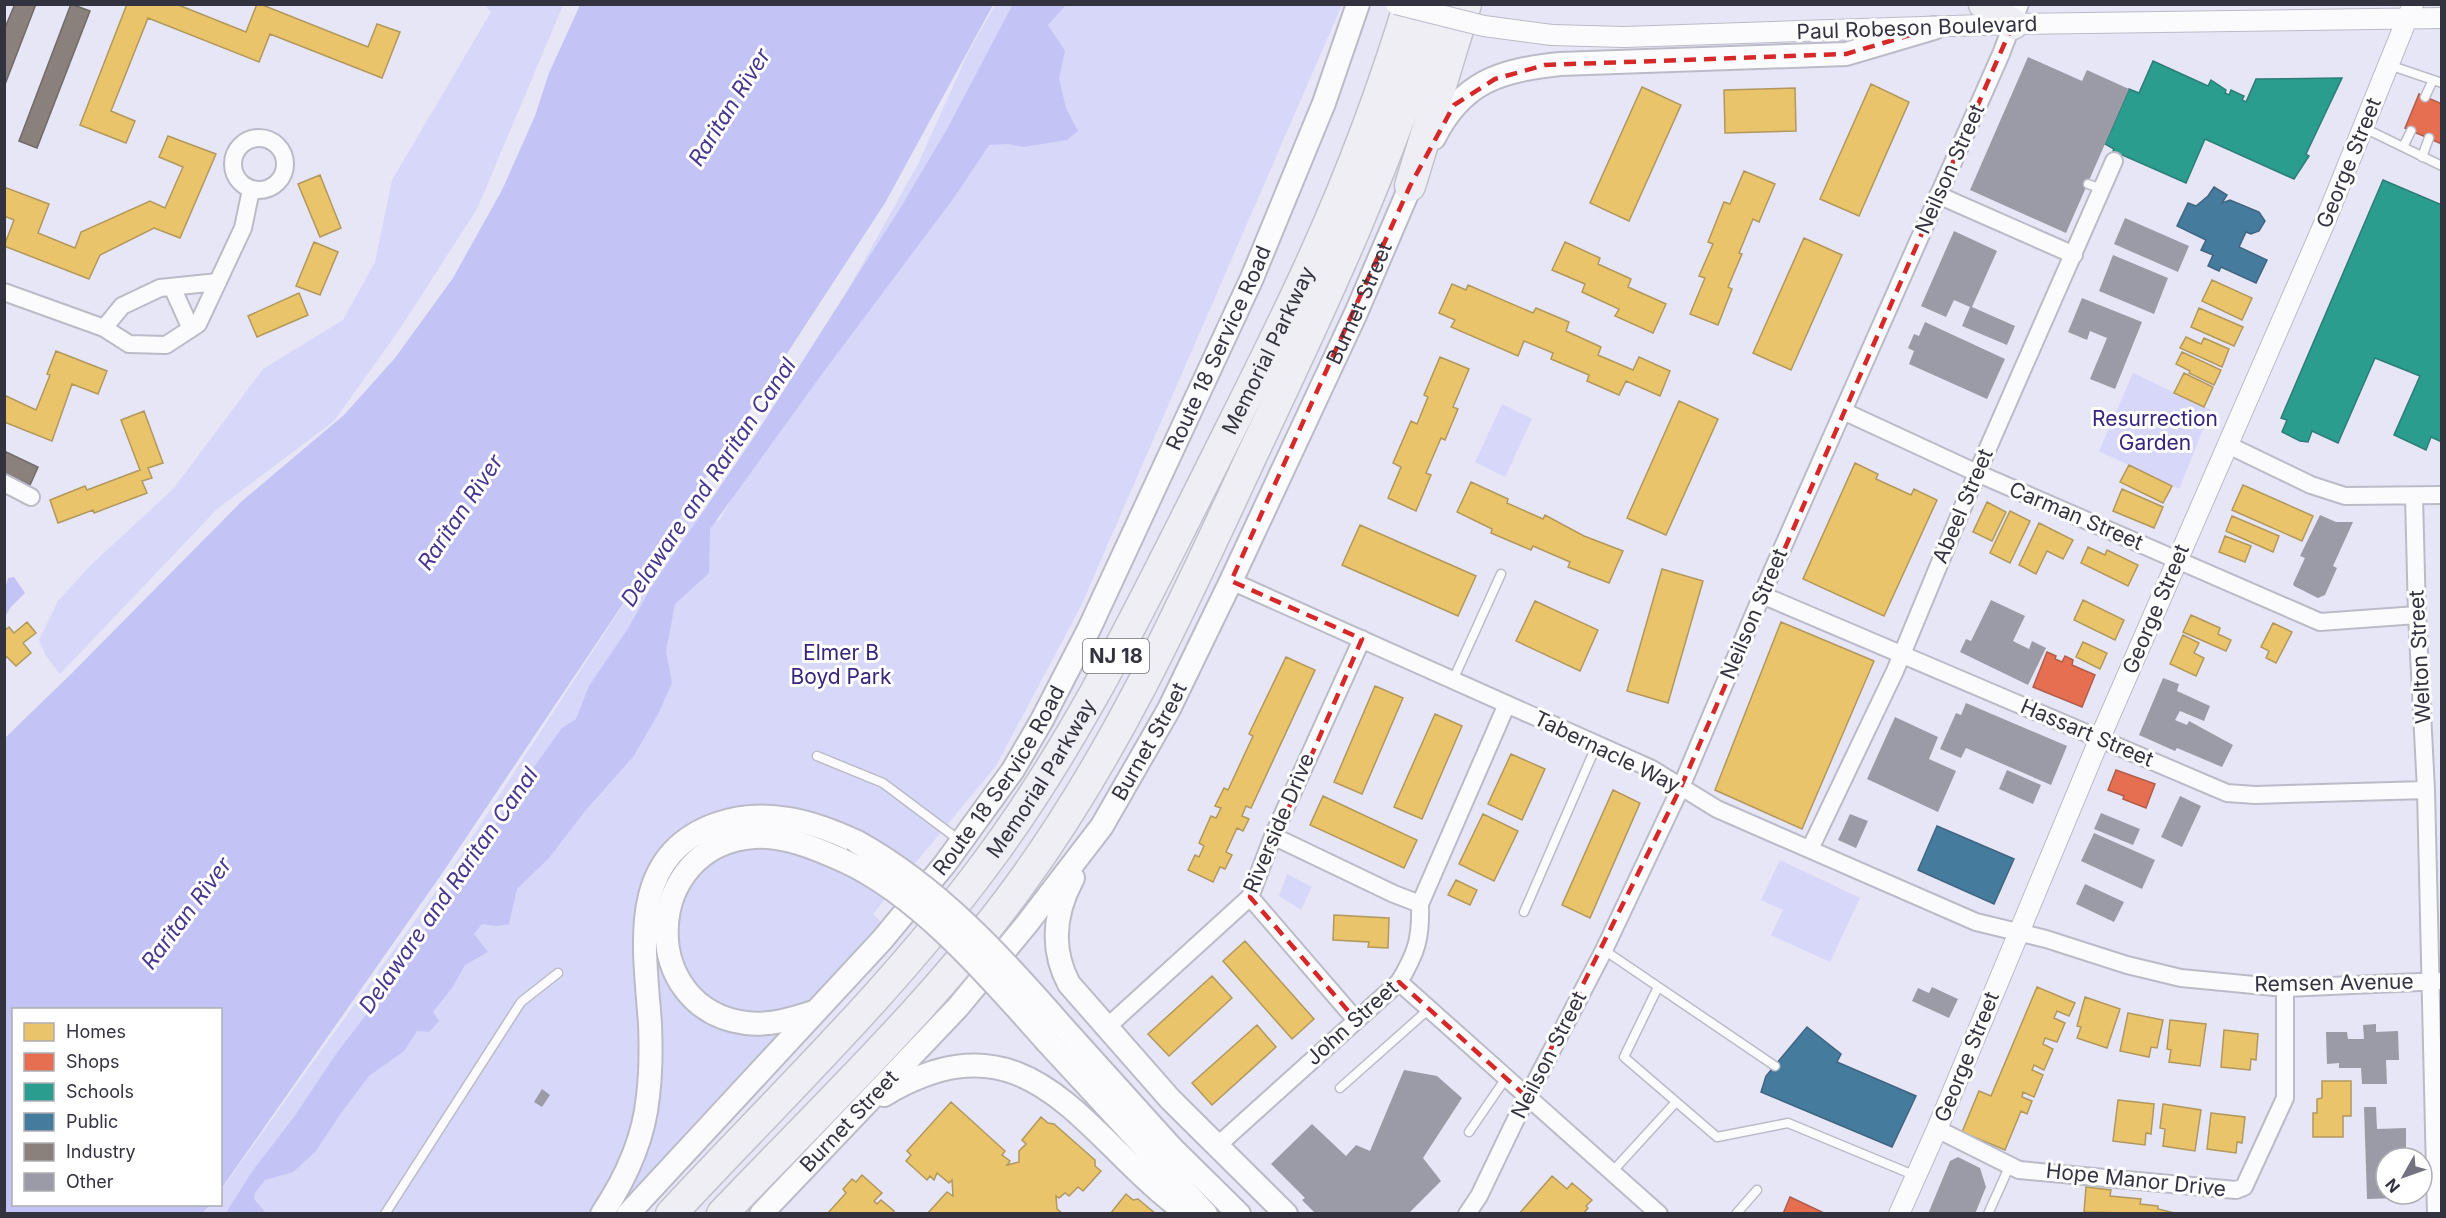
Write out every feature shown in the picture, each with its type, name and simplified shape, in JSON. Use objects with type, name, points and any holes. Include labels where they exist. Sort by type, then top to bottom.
[{"type":"highway","name":"Memorial Parkway","points":[[671,1214],[835,1041],[940,922],[1014,825],[1059,755],[1110,668],[1315,256],[1372,117],[1408,4]]},
{"type":"highway","name":"Memorial Parkway","points":[[722,1214],[920,1006],[976,941],[1043,852],[1096,769],[1149,675],[1344,255],[1400,116],[1438,4]]},
{"type":"highway","points":[[1410,186],[1466,4]]},
{"type":"highway","points":[[1984,4],[2017,14]]},
{"type":"main road","name":"Route 18 Service Road","points":[[628,1214],[882,940],[962,842],[1012,770],[1042,720],[1089,629],[1279,214],[1324,103],[1358,4]]},
{"type":"main road","name":"Burnet Street","points":[[761,1214],[862,1109],[992,967],[1102,826],[1168,709],[1231,581],[1356,313],[1410,186],[1443,120],[1454,105],[1475,88],[1506,74],[1560,64],[1846,54],[1934,28]]},
{"type":"main road","points":[[602,1214],[631,1163],[642,1130],[648,1098],[651,1043],[644,926],[650,891],[664,864],[686,841],[704,829],[724,821],[748,816],[788,818],[831,831],[857,842],[896,866],[952,913],[1011,969],[1055,1034],[1206,1214]]},
{"type":"main road","points":[[1102,826],[1058,912],[1056,938],[1060,965],[1069,984],[1106,1028],[1217,1146],[1286,1214]]},
{"type":"main road","points":[[815,1012],[786,1021],[760,1024],[736,1021],[714,1013],[695,999],[674,969],[666,945],[666,920],[675,890],[686,872],[699,859],[724,844],[753,837],[772,838],[802,844],[842,860],[879,880],[931,922],[994,984],[1055,1034],[1139,1112],[1239,1214]]},
{"type":"main road","points":[[862,1109],[897,1087],[940,1070],[982,1066],[1024,1076],[1058,1096],[1147,1180],[1188,1214]]},
{"type":"street","name":"Paul Robeson Boulevard","points":[[1396,4],[1484,26],[1552,35],[1624,37],[1934,28],[2017,14],[2411,12],[2442,18]]},
{"type":"street","name":"George Street","points":[[1899,1214],[1937,1129],[2100,738],[2364,128],[2411,12]]},
{"type":"street","name":"Neilson Street","points":[[1467,1214],[1479,1196],[1527,1097],[1604,950],[1681,787],[1762,595],[2017,14]]},
{"type":"street","name":"Abeel Street","points":[[1810,849],[1901,653],[1977,473],[2074,255],[2095,186],[2114,161]]},
{"type":"street","points":[[4,292],[104,328],[129,344],[166,345],[198,324],[243,228],[251,190]]},
{"type":"street","points":[[1938,195],[2074,255]]},
{"type":"street","points":[[104,328],[122,306],[160,288],[218,282]]},
{"type":"street","points":[[172,287],[191,329]]},
{"type":"street","name":"Carman Street","points":[[1843,411],[1977,473],[2320,622],[2417,615]]},
{"type":"street","points":[[2228,445],[2311,485],[2345,496],[2442,495]]},
{"type":"street","points":[[4,483],[31,497]]},
{"type":"street","name":"Welton Street","points":[[2414,496],[2417,615],[2436,981],[2436,1214]]},
{"type":"street","name":"Tabernacle Way","points":[[1231,581],[1652,769],[1717,809],[1976,922],[2018,932]]},
{"type":"street","name":"Hassart Street","points":[[1762,595],[2227,793],[2255,795],[2426,790]]},
{"type":"street","name":"Riverside Drive","points":[[1106,1028],[1250,897],[1273,836],[1362,639]]},
{"type":"street","name":"John Street","points":[[1217,1146],[1399,982],[1413,960],[1421,932],[1420,904],[1507,704]]},
{"type":"street","points":[[1273,836],[1394,894],[1420,904]]},
{"type":"street","points":[[1250,897],[1356,1020]]},
{"type":"street","name":"Remsen Avenue","points":[[2018,932],[2127,965],[2181,978],[2285,988],[2436,981]]},
{"type":"street","points":[[1399,982],[1659,1214]]},
{"type":"street","name":"Hope Manor Drive","points":[[1937,1129],[2019,1170],[2236,1190],[2244,1187],[2285,1098],[2285,988]]},
{"type":"lane","points":[[2390,64],[2437,82],[2425,97]]},
{"type":"lane","points":[[2364,128],[2442,166]]},
{"type":"lane","points":[[2403,147],[2411,130]]},
{"type":"lane","points":[[2422,157],[2429,138]]},
{"type":"lane","points":[[1453,680],[1501,574]]},
{"type":"lane","points":[[1524,912],[1597,744]]},
{"type":"lane","points":[[817,756],[883,783],[962,842]]},
{"type":"lane","points":[[1604,950],[1775,1066]]},
{"type":"lane","points":[[386,1214],[521,1002],[558,973]]},
{"type":"lane","points":[[1658,987],[1624,1057],[1717,1137],[1788,1124],[1916,1176]]},
{"type":"lane","points":[[1340,1088],[1429,1008]]},
{"type":"lane","points":[[1468,1132],[1506,1078]]},
{"type":"lane","points":[[1612,1172],[1676,1102]]},
{"type":"lane","points":[[1988,1214],[2010,1165]]},
{"type":"lane","points":[[1736,1214],[1757,1190]]},
{"type":"highlighted area","points":[[2013,24],[1681,787],[1527,1097],[1399,982],[1356,1020],[1250,897],[1362,639],[1231,581],[1410,186],[1454,105],[1495,79],[1545,65],[1846,54],[1934,28]]},
{"type":"green space","points":[[485,5],[563,5],[477,209],[399,330],[334,421],[217,509],[60,674],[46,656],[39,640],[58,601],[91,565],[174,488],[263,369],[343,320],[375,262],[392,180],[491,12]]},
{"type":"green space","name":"Elmer B Boyd Park","points":[[995,5],[1342,5],[1081,606],[996,766],[873,914],[882,923],[815,1012],[786,1021],[721,1112],[680,1140],[618,1213],[204,1214],[209,1206],[222,1206],[222,1189],[447,876],[684,511],[719,521],[918,164],[969,51]]},
{"type":"green space","name":"Resurrection Garden","points":[[2133,373],[2211,410],[2179,489],[2099,451]]},
{"type":"green space","points":[[1502,404],[1532,419],[1505,477],[1475,462]]},
{"type":"green space","points":[[1780,860],[1860,898],[1830,962],[1771,935],[1783,910],[1761,900]]},
{"type":"green space","points":[[1287,874],[1312,887],[1301,910],[1279,896]]},
{"type":"water","points":[[1013,4],[1072,5],[1066,5],[1048,25],[1065,51],[1059,78],[1066,108],[1078,131],[1067,140],[1023,147],[1009,144],[989,145],[953,199],[710,529],[709,573],[675,604],[666,651],[672,683],[657,716],[633,757],[585,811],[549,858],[517,889],[509,924],[497,926],[482,924],[474,934],[488,952],[465,965],[452,988],[433,1012],[439,1021],[429,1032],[417,1031],[404,1051],[369,1076],[315,1152],[293,1172],[265,1180],[255,1193],[254,1199],[266,1213],[226,1213],[251,1173],[385,990],[524,781],[562,728],[576,719],[589,686],[629,627],[650,589],[754,437],[901,207],[947,129]]},
{"type":"water","name":"Raritan River","points":[[580,5],[993,5],[885,203],[771,378],[441,875],[222,1188],[222,1008],[12,1008],[12,1206],[209,1206],[203,1213],[5,1213],[5,738],[241,502],[344,415],[395,358],[453,278],[502,190],[535,116],[549,73]]},
{"type":"water","points":[[14,577],[25,593],[10,608],[5,617],[5,588],[8,578]]},
{"type":"building: Homes","points":[[127,4],[176,4],[246,32],[257,4],[260,4],[368,47],[377,24],[400,32],[382,78],[270,34],[259,62],[148,18],[111,111],[135,121],[126,143],[80,125]]},
{"type":"building: Homes","points":[[1871,84],[1909,102],[1859,216],[1820,199]]},
{"type":"building: Homes","points":[[1642,87],[1681,105],[1629,221],[1590,203]]},
{"type":"building: Homes","points":[[1795,88],[1796,131],[1725,133],[1724,90]]},
{"type":"building: Homes","points":[[168,136],[216,154],[180,238],[154,228],[100,255],[89,279],[4,246],[14,220],[4,216],[4,187],[49,204],[38,233],[75,248],[81,232],[150,201],[165,208],[183,167],[159,157]]},
{"type":"building: Homes","points":[[1744,171],[1775,184],[1759,222],[1753,219],[1739,253],[1742,254],[1728,287],[1732,289],[1718,325],[1690,314],[1705,278],[1699,276],[1713,244],[1708,242],[1724,202],[1730,204]]},
{"type":"building: Homes","points":[[320,175],[341,228],[320,237],[298,184]]},
{"type":"building: Homes","points":[[1804,238],[1842,255],[1791,370],[1753,353]]},
{"type":"building: Homes","points":[[314,242],[338,252],[320,295],[296,286]]},
{"type":"building: Homes","points":[[1565,242],[1600,258],[1598,264],[1631,279],[1628,287],[1666,304],[1653,333],[1615,316],[1619,309],[1582,292],[1585,284],[1552,270]]},
{"type":"building: Homes","points":[[2212,280],[2252,298],[2242,320],[2202,301]]},
{"type":"building: Homes","points":[[1452,284],[1466,290],[1468,285],[1533,313],[1536,308],[1569,322],[1566,331],[1601,347],[1598,355],[1633,370],[1639,357],[1670,371],[1660,396],[1626,381],[1619,395],[1587,381],[1589,375],[1551,359],[1553,353],[1524,341],[1518,356],[1451,327],[1455,320],[1439,313]]},
{"type":"building: Homes","points":[[299,293],[308,315],[257,337],[248,316]]},
{"type":"building: Homes","points":[[2199,308],[2243,327],[2234,346],[2191,327]]},
{"type":"building: Homes","points":[[2186,337],[2201,344],[2204,338],[2229,349],[2222,367],[2180,348]]},
{"type":"building: Homes","points":[[56,351],[107,371],[98,394],[72,384],[52,441],[4,422],[4,395],[36,410],[50,375],[47,374]]},
{"type":"building: Homes","points":[[2182,352],[2221,370],[2214,385],[2176,364]]},
{"type":"building: Homes","points":[[1440,357],[1469,369],[1453,407],[1458,409],[1445,440],[1441,438],[1426,473],[1431,475],[1416,511],[1388,498],[1401,467],[1393,463],[1411,421],[1417,424],[1428,397],[1424,395]]},
{"type":"building: Homes","points":[[2184,373],[2213,387],[2204,407],[2174,393]]},
{"type":"building: Homes","points":[[1679,401],[1718,419],[1666,535],[1627,518]]},
{"type":"building: Homes","points":[[144,411],[163,463],[148,468],[152,478],[142,481],[147,493],[94,513],[93,510],[58,523],[50,500],[85,486],[87,490],[140,470],[121,420]]},
{"type":"building: Homes","points":[[1855,463],[1878,474],[1876,479],[1911,495],[1914,489],[1937,500],[1884,616],[1803,579]]},
{"type":"building: Homes","points":[[2129,465],[2172,486],[2163,503],[2120,482]]},
{"type":"building: Homes","points":[[1471,482],[1508,499],[1507,503],[1543,519],[1545,515],[1584,536],[1623,551],[1609,583],[1568,567],[1570,562],[1533,546],[1531,550],[1491,533],[1492,529],[1457,512]]},
{"type":"building: Homes","points":[[2243,485],[2313,516],[2302,541],[2232,510]]},
{"type":"building: Homes","points":[[2122,489],[2163,507],[2154,528],[2113,511]]},
{"type":"building: Homes","points":[[1987,502],[2006,512],[1992,541],[1973,532]]},
{"type":"building: Homes","points":[[2010,511],[2030,521],[2010,563],[1990,553]]},
{"type":"building: Homes","points":[[2232,516],[2279,536],[2273,552],[2226,531]]},
{"type":"building: Homes","points":[[2039,523],[2073,540],[2063,559],[2047,551],[2036,574],[2019,565]]},
{"type":"building: Homes","points":[[1360,525],[1476,576],[1458,616],[1342,565]]},
{"type":"building: Homes","points":[[2225,536],[2251,546],[2245,562],[2219,552]]},
{"type":"building: Homes","points":[[2088,547],[2105,555],[2107,550],[2138,565],[2128,586],[2081,563]]},
{"type":"building: Homes","points":[[1662,569],[1703,581],[1668,703],[1627,691]]},
{"type":"building: Homes","points":[[2083,600],[2124,620],[2115,640],[2074,620]]},
{"type":"building: Homes","points":[[1535,601],[1598,630],[1580,671],[1516,641]]},
{"type":"building: Homes","points":[[2191,615],[2220,628],[2218,634],[2231,640],[2226,651],[2183,632]]},
{"type":"building: Homes","points":[[27,622],[36,633],[23,643],[31,653],[16,666],[7,657],[4,659],[4,631],[9,627],[14,633]]},
{"type":"building: Homes","points":[[1781,622],[1874,661],[1802,829],[1715,790]]},
{"type":"building: Homes","points":[[2273,623],[2292,632],[2276,663],[2266,658],[2269,651],[2261,647]]},
{"type":"building: Homes","points":[[2183,635],[2199,643],[2194,653],[2204,658],[2196,676],[2170,664]]},
{"type":"building: Homes","points":[[2083,642],[2107,653],[2100,669],[2076,657]]},
{"type":"building: Homes","points":[[1286,657],[1315,670],[1251,808],[1246,806],[1242,816],[1249,819],[1243,831],[1237,828],[1226,852],[1232,855],[1225,869],[1220,867],[1213,882],[1188,870],[1195,855],[1199,857],[1204,846],[1199,843],[1211,816],[1216,818],[1221,808],[1215,806],[1224,788],[1228,790],[1253,736],[1249,734]]},
{"type":"building: Homes","points":[[1375,686],[1403,698],[1362,794],[1334,782]]},
{"type":"building: Homes","points":[[1435,714],[1462,726],[1422,819],[1394,807]]},
{"type":"building: Homes","points":[[1511,754],[1545,769],[1522,820],[1488,804]]},
{"type":"building: Homes","points":[[1613,790],[1640,803],[1590,918],[1562,905]]},
{"type":"building: Homes","points":[[1323,796],[1417,840],[1404,868],[1310,825]]},
{"type":"building: Homes","points":[[1483,814],[1518,831],[1494,881],[1459,864]]},
{"type":"building: Homes","points":[[1456,880],[1477,890],[1470,905],[1448,895]]},
{"type":"building: Homes","points":[[1334,915],[1389,918],[1388,948],[1368,947],[1369,942],[1333,940]]},
{"type":"building: Homes","points":[[1245,941],[1314,1019],[1292,1039],[1223,961]]},
{"type":"building: Homes","points":[[1212,976],[1232,998],[1169,1056],[1148,1034]]},
{"type":"building: Homes","points":[[2037,987],[2075,1003],[2069,1016],[2057,1011],[2054,1018],[2065,1023],[2057,1042],[2045,1038],[2043,1044],[2053,1049],[2044,1070],[2034,1065],[2032,1070],[2043,1075],[2034,1097],[2023,1092],[2022,1097],[2032,1101],[2027,1114],[2021,1111],[2005,1150],[1962,1132],[1979,1091],[1991,1096]]},
{"type":"building: Homes","points":[[2085,997],[2120,1009],[2107,1048],[2077,1038],[2081,1027],[2077,1026]]},
{"type":"building: Homes","points":[[2128,1013],[2163,1020],[2157,1048],[2151,1047],[2149,1057],[2120,1051]]},
{"type":"building: Homes","points":[[2170,1020],[2206,1024],[2200,1066],[2169,1062],[2171,1050],[2167,1049]]},
{"type":"building: Homes","points":[[1257,1025],[1276,1047],[1212,1105],[1192,1083]]},
{"type":"building: Homes","points":[[2224,1030],[2258,1034],[2256,1060],[2251,1059],[2250,1070],[2221,1067]]},
{"type":"building: Homes","points":[[2322,1081],[2351,1081],[2351,1116],[2343,1116],[2343,1137],[2313,1137],[2313,1113],[2317,1113],[2317,1099],[2322,1098]]},
{"type":"building: Homes","points":[[2118,1100],[2154,1104],[2151,1134],[2146,1133],[2145,1145],[2113,1141]]},
{"type":"building: Homes","points":[[951,1102],[1005,1151],[1002,1155],[1010,1161],[1007,1165],[1019,1162],[1019,1151],[1026,1144],[1022,1140],[1041,1117],[1048,1123],[1054,1124],[1095,1160],[1095,1166],[1101,1171],[1083,1191],[1078,1187],[1069,1196],[1065,1193],[1059,1198],[1056,1196],[1057,1209],[1063,1214],[927,1214],[947,1192],[953,1196],[952,1180],[949,1183],[937,1173],[934,1180],[930,1176],[927,1180],[906,1161],[911,1155],[907,1151]]},
{"type":"building: Homes","points":[[2163,1104],[2201,1110],[2195,1151],[2163,1146],[2165,1129],[2160,1128]]},
{"type":"building: Homes","points":[[2211,1113],[2245,1117],[2242,1143],[2237,1142],[2236,1153],[2207,1149]]},
{"type":"building: Homes","points":[[862,1175],[882,1193],[874,1201],[877,1204],[881,1200],[894,1211],[892,1214],[827,1214],[846,1193],[843,1189],[852,1179],[856,1182]]},
{"type":"building: Homes","points":[[1552,1176],[1567,1189],[1572,1183],[1592,1200],[1586,1206],[1588,1208],[1583,1214],[1519,1214]]},
{"type":"building: Homes","points":[[2086,1187],[2111,1190],[2110,1196],[2141,1199],[2140,1204],[2158,1206],[2158,1209],[2179,1214],[2084,1212]]},
{"type":"building: Homes","points":[[1126,1194],[1133,1200],[1138,1199],[1156,1214],[1110,1214]]},
{"type":"building: Shops","points":[[2419,94],[2442,104],[2442,144],[2405,128]]},
{"type":"building: Shops","points":[[2047,652],[2062,662],[2065,656],[2073,660],[2072,665],[2095,675],[2082,707],[2033,687]]},
{"type":"building: Shops","points":[[2116,770],[2155,784],[2146,808],[2108,790]]},
{"type":"building: Shops","points":[[1790,1197],[1826,1214],[1783,1214]]},
{"type":"building: Schools","points":[[2153,61],[2208,86],[2211,80],[2226,90],[2225,93],[2229,95],[2231,90],[2244,96],[2242,100],[2246,102],[2256,79],[2342,78],[2306,154],[2309,156],[2294,179],[2205,139],[2186,183],[2113,151],[2114,149],[2105,144],[2129,89],[2139,93]]},
{"type":"building: Schools","points":[[2383,180],[2442,205],[2442,442],[2431,437],[2426,450],[2394,435],[2420,376],[2375,358],[2338,443],[2312,431],[2308,442],[2300,441],[2282,432],[2287,420],[2281,418]]},
{"type":"building: Public","points":[[2214,187],[2227,195],[2222,203],[2230,200],[2259,212],[2265,221],[2259,231],[2251,234],[2246,232],[2239,247],[2267,260],[2256,283],[2221,267],[2219,271],[2208,266],[2213,255],[2201,250],[2206,240],[2177,226],[2188,203],[2196,206],[2208,196]]},
{"type":"building: Public","points":[[1937,826],[2014,859],[1994,904],[1918,870]]},
{"type":"building: Public","points":[[1807,1027],[1841,1054],[1837,1062],[1916,1096],[1892,1147],[1761,1092],[1766,1076]]},
{"type":"building: Industry","points":[[15,4],[36,4],[4,87],[4,30]]},
{"type":"building: Industry","points":[[71,4],[90,11],[37,148],[19,141]]},
{"type":"building: Industry","points":[[4,451],[38,467],[30,485],[4,473]]},
{"type":"building: Other","points":[[2028,57],[2082,81],[2087,70],[2129,89],[2066,233],[1970,190]]},
{"type":"building: Other","points":[[2125,218],[2189,246],[2178,272],[2114,244]]},
{"type":"building: Other","points":[[1954,231],[1997,251],[1972,307],[2015,326],[2007,345],[1962,326],[1970,307],[1954,300],[1946,317],[1921,306]]},
{"type":"building: Other","points":[[2113,255],[2168,278],[2154,314],[2099,291]]},
{"type":"building: Other","points":[[2082,298],[2142,322],[2115,389],[2090,379],[2107,338],[2090,331],[2087,340],[2068,332]]},
{"type":"building: Other","points":[[1925,322],[2005,359],[1987,399],[1909,364],[1914,351],[1908,348],[1914,334],[1919,336]]},
{"type":"building: Other","points":[[2320,515],[2336,522],[2353,522],[2333,566],[2337,568],[2325,595],[2318,598],[2293,584],[2305,558],[2300,556]]},
{"type":"building: Other","points":[[1991,600],[2025,616],[2013,641],[2029,649],[2032,641],[2046,648],[2028,685],[1960,652],[1966,639],[1971,641]]},
{"type":"building: Other","points":[[2163,678],[2179,684],[2177,691],[2210,706],[2204,721],[2180,711],[2175,720],[2187,725],[2189,721],[2233,745],[2222,767],[2177,748],[2175,751],[2139,735]]},
{"type":"building: Other","points":[[1966,703],[2067,746],[2051,785],[1966,748],[1961,758],[1940,749],[1956,713],[1961,715]]},
{"type":"building: Other","points":[[1895,717],[1938,737],[1929,759],[1956,771],[1938,812],[1867,779]]},
{"type":"building: Other","points":[[2007,770],[2041,785],[2033,804],[1999,789]]},
{"type":"building: Other","points":[[2180,796],[2201,806],[2182,847],[2161,837]]},
{"type":"building: Other","points":[[2101,813],[2140,829],[2133,845],[2094,829]]},
{"type":"building: Other","points":[[1850,814],[1868,821],[1856,848],[1838,840]]},
{"type":"building: Other","points":[[2094,833],[2155,860],[2142,889],[2081,861]]},
{"type":"building: Other","points":[[2085,884],[2124,902],[2114,922],[2076,904]]},
{"type":"building: Other","points":[[1932,987],[1958,999],[1949,1018],[1912,1001],[1918,988],[1929,993]]},
{"type":"building: Other","points":[[2376,1024],[2376,1032],[2398,1031],[2399,1060],[2386,1060],[2387,1084],[2362,1084],[2361,1068],[2339,1068],[2339,1063],[2327,1064],[2326,1032],[2347,1032],[2348,1039],[2364,1039],[2363,1025]]},
{"type":"building: Other","points":[[1404,1070],[1437,1076],[1462,1098],[1423,1158],[1441,1181],[1408,1214],[1316,1214],[1302,1200],[1305,1198],[1271,1164],[1312,1124],[1346,1156],[1356,1145],[1370,1151]]},
{"type":"building: Other","points":[[542,1089],[550,1095],[542,1107],[534,1102]]},
{"type":"building: Other","points":[[2364,1107],[2376,1107],[2377,1129],[2406,1128],[2406,1146],[2374,1146],[2374,1199],[2367,1199]]},
{"type":"building: Other","points":[[1958,1157],[1980,1168],[1986,1187],[1975,1214],[1928,1214],[1950,1161]]},
{"type":"water label","name":"Delaware and Raritan Canal","points":[[708,482]]},
{"type":"water label","name":"Delaware and Raritan Canal","points":[[448,890]]}]
